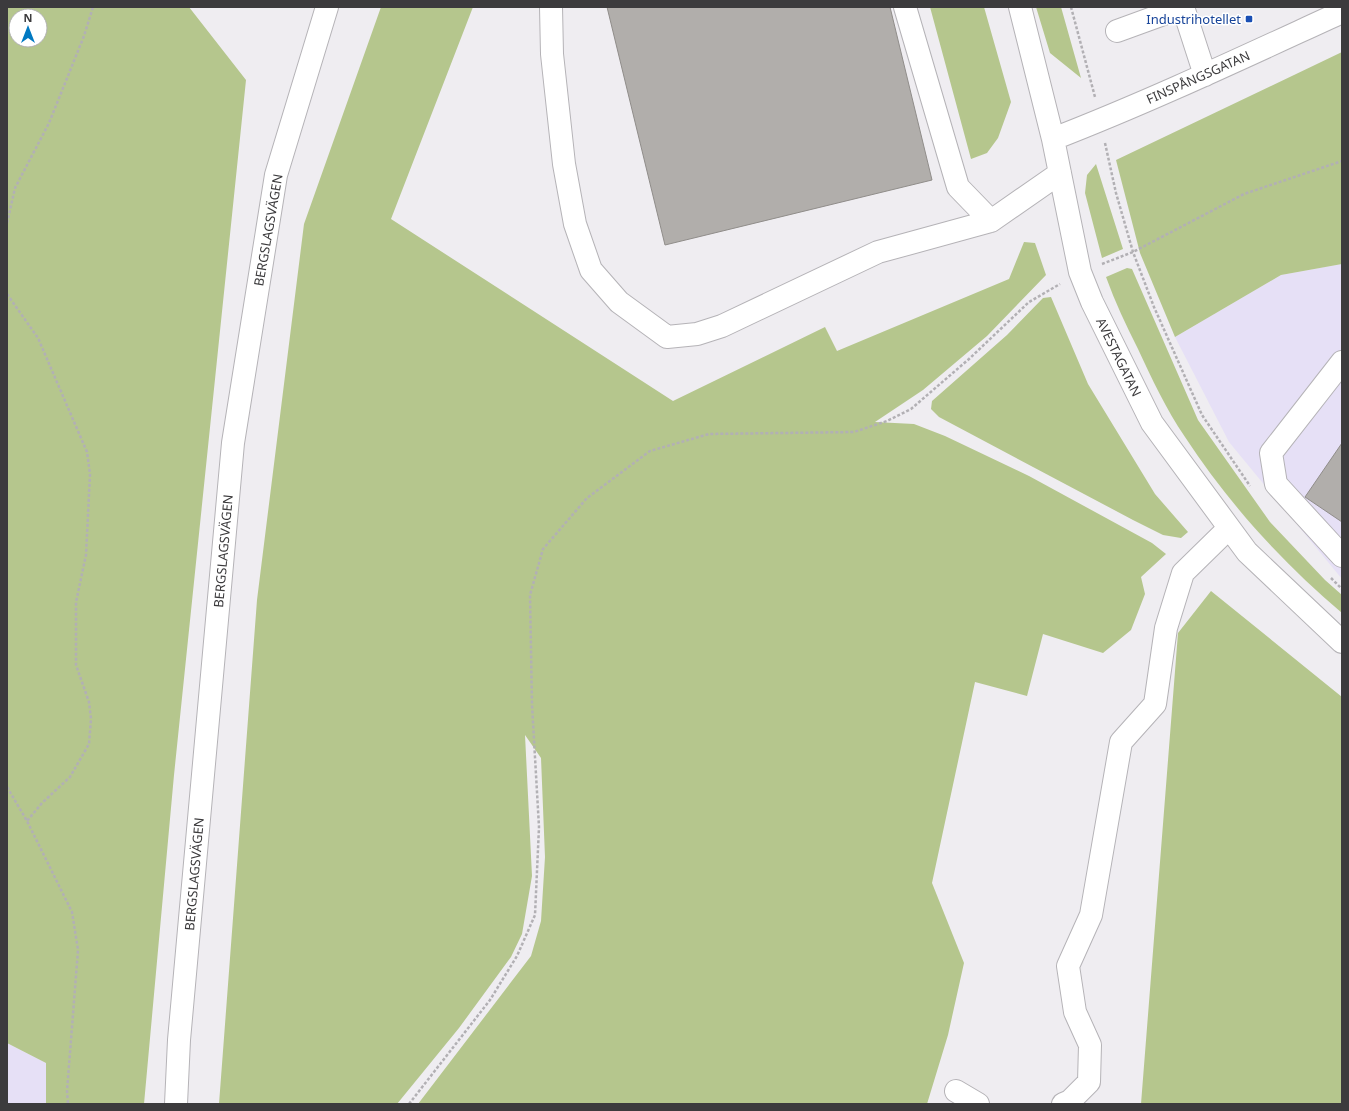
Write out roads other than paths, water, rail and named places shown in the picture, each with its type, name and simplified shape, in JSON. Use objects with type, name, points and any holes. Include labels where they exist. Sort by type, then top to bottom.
[{"type":"main road","name":"BERGSLAGSVÄGEN","points":[[176,1104],[179,1040],[233,443],[276,175],[326,7]]},
{"type":"main road","points":[[551,7],[552,54],[564,164],[575,224],[591,270],[619,302],[667,337],[697,334],[722,326],[878,252],[991,221],[1060,174]]},
{"type":"main road","points":[[905,7],[958,187],[991,221]]},
{"type":"main road","name":"AVESTAGATAN","points":[[1020,7],[1060,174],[1080,272],[1092,302],[1152,424],[1247,552],[1342,642]]},
{"type":"main road","points":[[1117,31],[1183,7],[1205,75]]},
{"type":"main road","name":"FINSPÅNGSGATAN","points":[[1052,139],[1100,121],[1342,12]]},
{"type":"main road","points":[[1342,362],[1271,454],[1276,484],[1342,556]]},
{"type":"main road","points":[[1063,1104],[1070,1101],[1089,1082],[1090,1045],[1075,1012],[1068,966],[1091,914],[1121,742],[1155,704],[1166,628],[1183,573],[1229,528]]},
{"type":"main road","points":[[956,1091],[978,1104]]},
{"type":"place","name":"Industrihotellet","points":[[1249,19]]}]
